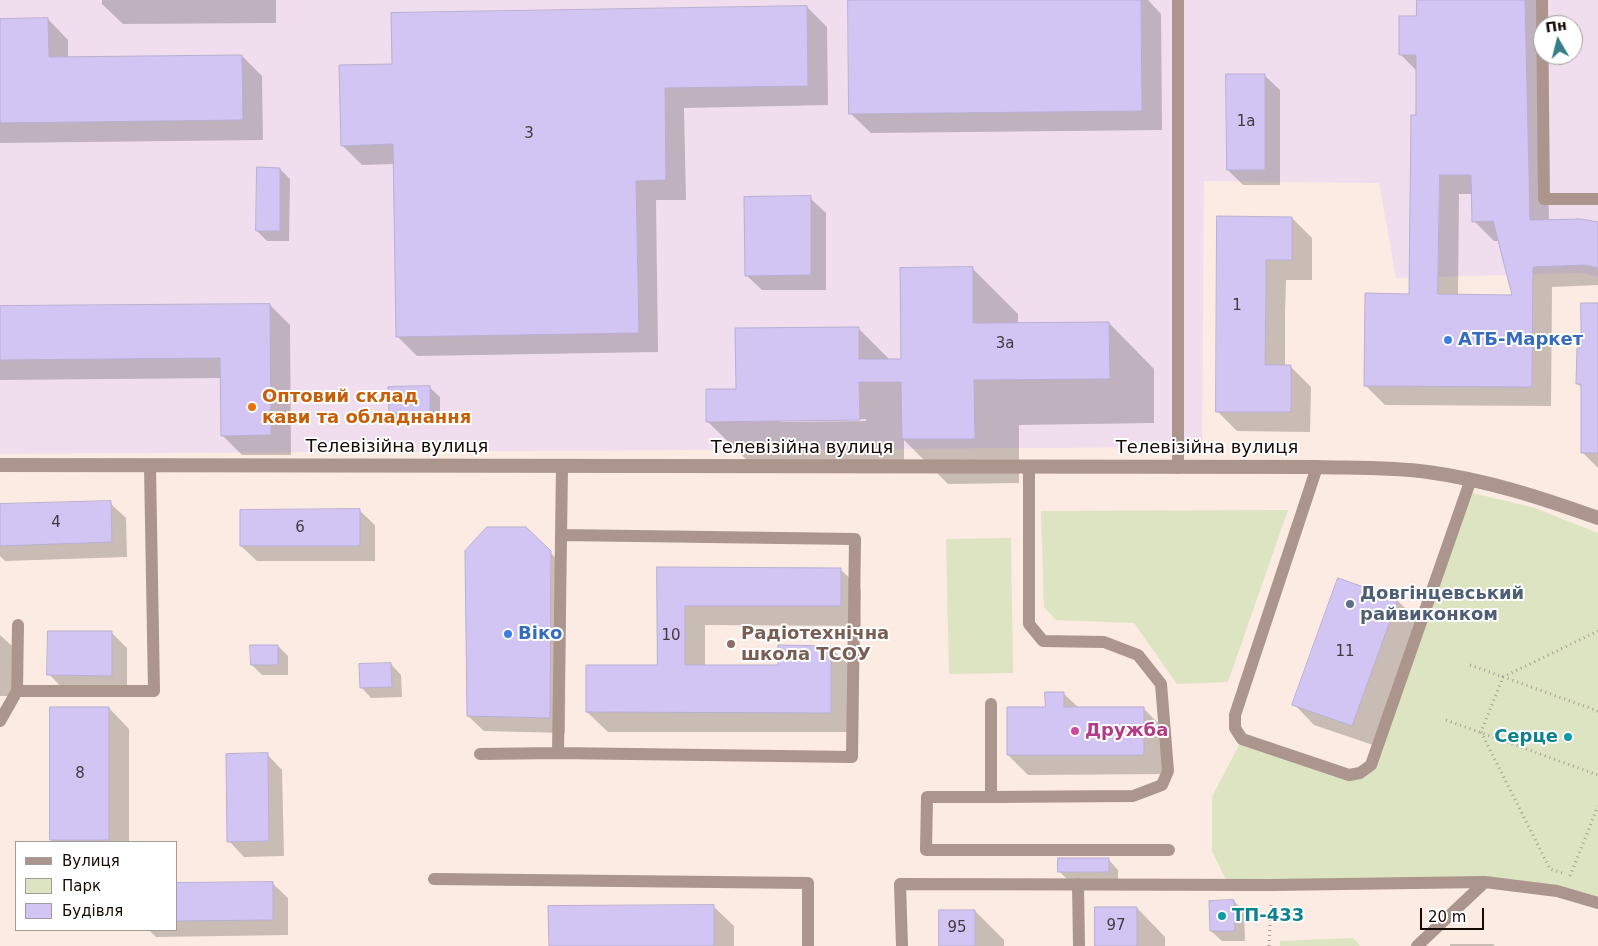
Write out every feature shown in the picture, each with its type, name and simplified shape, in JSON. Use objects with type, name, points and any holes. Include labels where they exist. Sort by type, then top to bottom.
[{"type":"street","name":"Телевізійна вулиця","points":[[0,465],[1317,467],[1426,472],[1471,479],[1538,496],[1598,518]]},
{"type":"lane","points":[[1178,0],[1178,468]]},
{"type":"lane","points":[[1542,0],[1544,198],[1598,199]]},
{"type":"lane","points":[[18,691],[154,691],[150,466]]},
{"type":"lane","points":[[558,753],[562,466]]},
{"type":"lane","points":[[1029,466],[1029,624],[1043,641],[1104,642],[1138,655],[1161,684],[1168,771],[1162,784],[1132,796],[927,797],[926,850],[1168,850]]},
{"type":"lane","points":[[1317,467],[1234,715],[1235,728],[1242,739],[1348,775],[1360,773],[1371,766],[1471,479]]},
{"type":"lane","points":[[480,754],[558,753],[852,757],[855,539],[561,535]]},
{"type":"lane","points":[[0,721],[18,691],[18,625]]},
{"type":"lane","points":[[991,704],[991,797]]},
{"type":"lane","points":[[434,879],[808,884],[808,946]]},
{"type":"lane","points":[[1417,946],[1485,882]]},
{"type":"lane","points":[[902,946],[900,884],[1271,885],[1485,882],[1557,890],[1598,903]]},
{"type":"lane","points":[[1078,884],[1079,946]]},
{"type":"path","points":[[1598,631],[1502,677],[1481,732],[1550,869],[1572,877],[1598,806]]},
{"type":"path","points":[[1470,665],[1598,711]]},
{"type":"path","points":[[1446,720],[1598,775]]},
{"type":"path","points":[[1269,946],[1271,885]]},
{"type":"shaded area","points":[[0,0],[1598,0],[1598,277],[1583,273],[1396,278],[1379,183],[1204,181],[1202,447],[0,454]]},
{"type":"green space","points":[[1468,492],[1535,508],[1598,533],[1598,903],[1485,882],[1228,884],[1212,851],[1212,797],[1242,739],[1348,775],[1371,765]]},
{"type":"green space","points":[[1288,510],[1228,682],[1177,684],[1134,623],[1056,620],[1044,607],[1041,511]]},
{"type":"green space","points":[[1011,538],[1013,673],[949,674],[946,539]]},
{"type":"green space","points":[[1353,938],[1360,946],[1280,946],[1280,941]]},
{"type":"building","points":[[848,0],[1141,0],[1142,111],[849,114]]},
{"type":"building","points":[[1417,0],[1525,0],[1530,220],[1581,219],[1598,222],[1598,268],[1585,265],[1533,267],[1532,387],[1364,386],[1365,293],[1409,294],[1411,115],[1416,115],[1416,55],[1399,55],[1399,16],[1416,16]],"holes":[[[1440,175],[1471,175],[1472,222],[1493,221],[1512,295],[1438,294]]]},
{"type":"building","points":[[807,6],[808,86],[665,88],[666,180],[636,181],[639,333],[396,337],[393,144],[341,146],[339,65],[392,64],[391,13]]},
{"type":"building","points":[[48,18],[49,57],[242,55],[243,120],[0,123],[0,19]]},
{"type":"building","points":[[1226,74],[1265,74],[1265,170],[1227,170]]},
{"type":"building","points":[[257,167],[280,168],[280,231],[256,231]]},
{"type":"building","points":[[811,196],[811,275],[745,276],[744,197]]},
{"type":"building","points":[[1217,216],[1292,217],[1292,260],[1266,260],[1265,365],[1291,365],[1291,412],[1216,412]]},
{"type":"building","points":[[973,267],[973,323],[1109,322],[1110,379],[974,380],[975,439],[902,439],[901,382],[859,382],[860,420],[706,422],[706,389],[736,389],[735,328],[859,327],[859,359],[901,359],[900,268]]},
{"type":"building","points":[[1581,303],[1598,303],[1598,453],[1581,453],[1581,384],[1576,384],[1577,348],[1581,348]]},
{"type":"building","points":[[270,304],[271,435],[221,436],[220,358],[0,360],[0,306]]},
{"type":"building","points":[[430,386],[430,413],[389,413],[388,387]]},
{"type":"building","points":[[111,501],[112,542],[0,546],[0,504]]},
{"type":"building","points":[[360,509],[360,546],[240,546],[240,510]]},
{"type":"building","name":"Віко","points":[[487,527],[526,527],[551,551],[550,718],[467,716],[465,551]]},
{"type":"building","points":[[657,567],[841,568],[841,606],[685,606],[685,665],[778,665],[778,645],[831,646],[831,713],[586,712],[586,665],[657,665]]},
{"type":"building","points":[[1338,578],[1398,599],[1352,726],[1292,705]]},
{"type":"building","points":[[48,631],[112,631],[112,676],[47,675]]},
{"type":"building","points":[[250,645],[278,645],[278,665],[251,665]]},
{"type":"building","points":[[391,663],[392,687],[360,688],[359,664]]},
{"type":"building","name":"Дружба","points":[[1045,692],[1064,692],[1064,707],[1144,707],[1144,755],[1007,755],[1007,707],[1045,707]]},
{"type":"building","points":[[50,707],[109,707],[109,840],[50,840]]},
{"type":"building","points":[[268,753],[269,841],[227,842],[226,754]]},
{"type":"building","points":[[1058,858],[1109,858],[1109,872],[1058,872]]},
{"type":"building","points":[[273,882],[273,920],[178,921],[178,883]]},
{"type":"building","name":"ТП-433","points":[[1234,900],[1235,931],[1210,931],[1209,901]]},
{"type":"building","points":[[714,905],[714,946],[549,946],[548,906]]},
{"type":"building","points":[[1095,907],[1137,907],[1137,946],[1095,946]]},
{"type":"building","points":[[939,910],[975,910],[975,946],[939,946]]},
{"type":"place","name":"АТБ-Маркет","points":[[1448,340]]},
{"type":"place","name":"Оптовий склад кави та обладнання","points":[[252,407]]},
{"type":"place","name":"Довгінцевський райвиконком","points":[[1350,604]]},
{"type":"place","name":"Віко","points":[[508,634]]},
{"type":"place","name":"Радіотехнічна школа ТСОУ","points":[[731,644]]},
{"type":"place","name":"Дружба","points":[[1075,731]]},
{"type":"place","name":"Серце","points":[[1568,737]]},
{"type":"place","name":"ТП-433","points":[[1222,916]]}]
